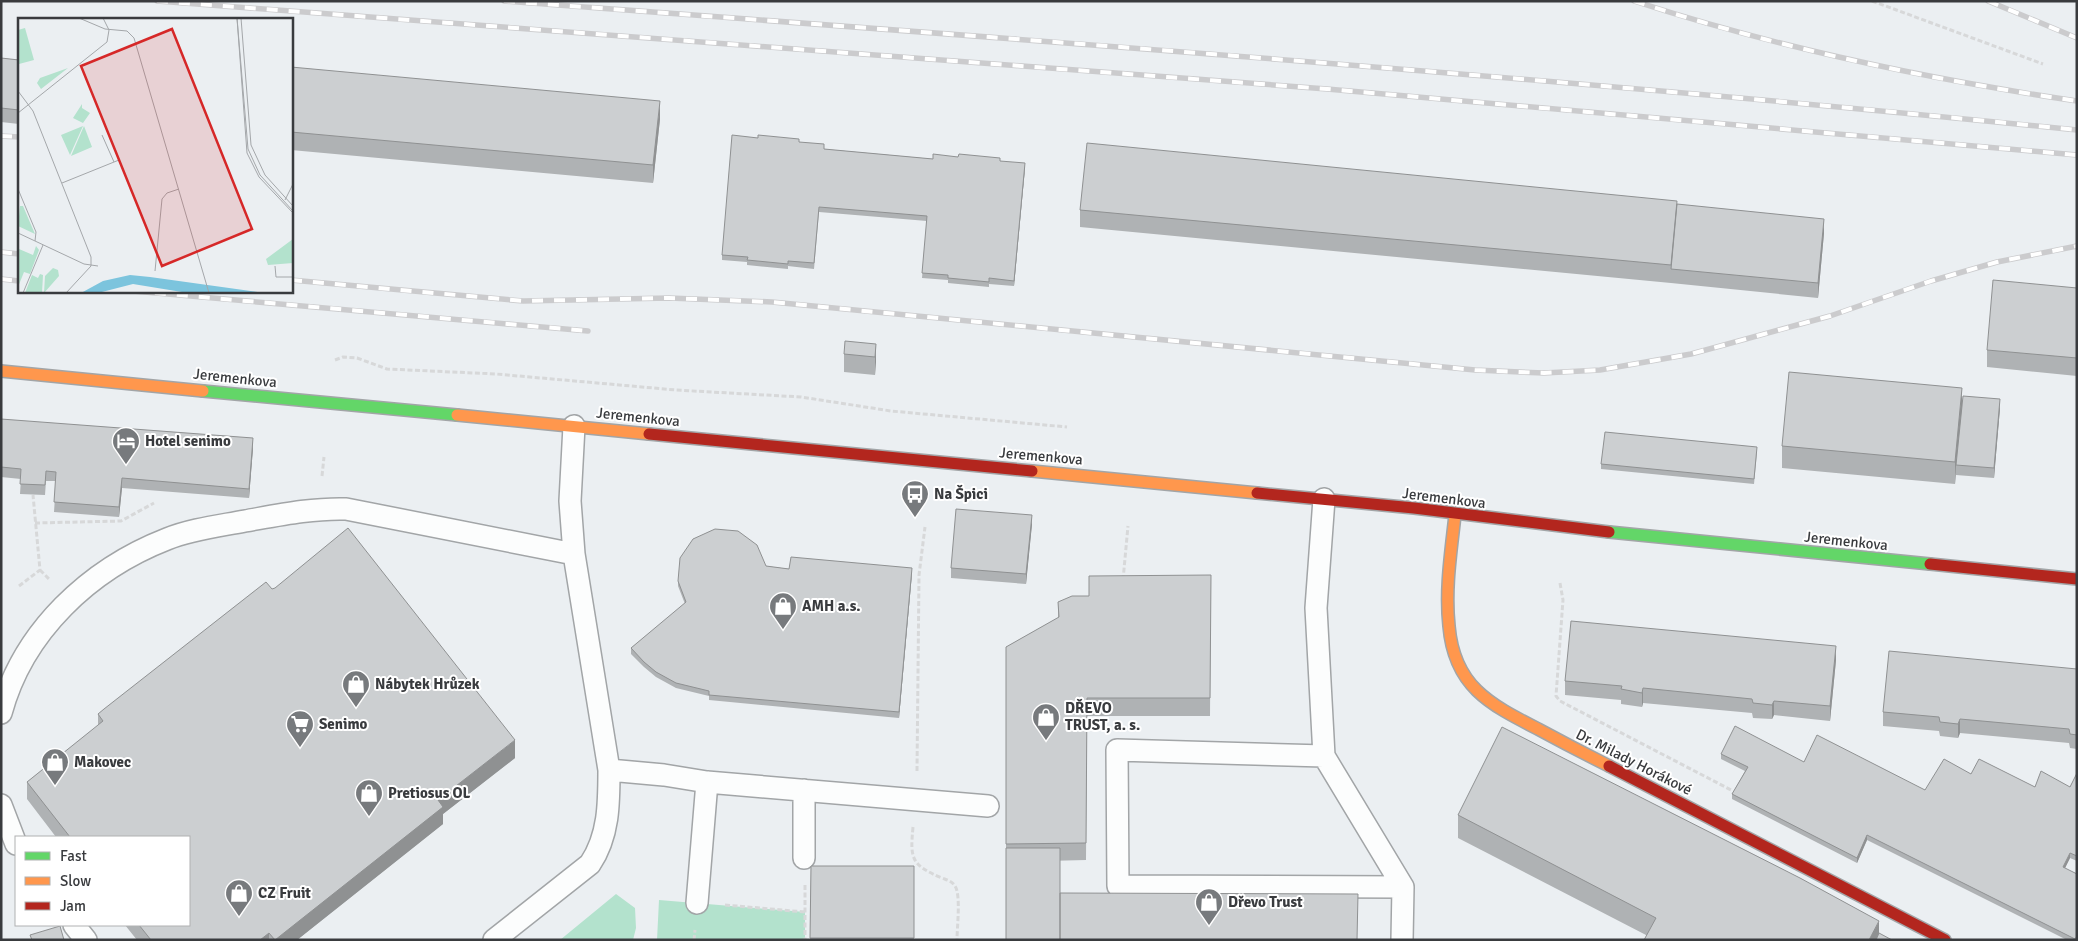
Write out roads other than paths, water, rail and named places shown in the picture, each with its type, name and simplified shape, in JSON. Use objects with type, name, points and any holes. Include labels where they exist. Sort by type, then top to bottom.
[{"type":"street","name":"Jeremenkova","points":[[1,371],[1414,508],[1559,527],[2077,579]]},
{"type":"street","name":"Dr. Milady Horákové","points":[[1455,514],[1448,606],[1449,630],[1455,657],[1464,675],[1470,686],[1485,701],[1944,940]]},
{"type":"lane","points":[[494,940],[590,864],[597,853],[607,819],[608,770],[602,722],[574,554],[570,501],[574,426]]},
{"type":"lane","points":[[1324,499],[1316,608],[1324,756],[1403,887],[1402,940]]},
{"type":"lane","points":[[1,713],[13,679],[25,655],[36,637],[68,601],[119,562],[168,538],[192,531],[288,513],[346,509],[574,554]]},
{"type":"lane","points":[[1324,756],[1117,750],[1118,886],[1403,887]]},
{"type":"lane","points":[[608,770],[664,775],[707,782],[988,806]]},
{"type":"lane","points":[[697,903],[707,782]]},
{"type":"lane","points":[[804,790],[804,858]]},
{"type":"lane","points":[[1,804],[15,841]]},
{"type":"lane","points":[[75,926],[86,940]]},
{"type":"railway","points":[[157,1],[1327,89],[2077,155]]},
{"type":"railway","points":[[504,1],[1487,76],[2077,130]]},
{"type":"railway","points":[[1634,1],[1743,33],[1853,60],[1965,83],[2077,101]]},
{"type":"railway","points":[[1988,1],[2077,38]]},
{"type":"railway","points":[[1,136],[18,137]]},
{"type":"railway","points":[[292,280],[523,301],[669,298],[772,302],[1475,370],[1544,373],[1600,370],[1691,354],[1830,316],[1931,281],[1997,262],[2077,246]]},
{"type":"railway","points":[[1,252],[18,254]]},
{"type":"railway","points":[[1,279],[18,281]]},
{"type":"railway","points":[[144,292],[588,331]]},
{"type":"place","name":"Hotel senimo","points":[[126,465]]},
{"type":"place","name":"Na Špici","points":[[915,518]]},
{"type":"place","name":"AMH a.s.","points":[[783,630]]},
{"type":"place","name":"Nábytek Hrůzek","points":[[356,708]]},
{"type":"place","name":"DŘEVO TRUST, a. s.","points":[[1046,741]]},
{"type":"place","name":"Senimo","points":[[300,748]]},
{"type":"place","name":"Makovec","points":[[55,786]]},
{"type":"place","name":"Pretiosus OL","points":[[369,817]]},
{"type":"place","name":"CZ Fruit","points":[[239,917]]},
{"type":"place","name":"Dřevo Trust","points":[[1209,926]]}]
